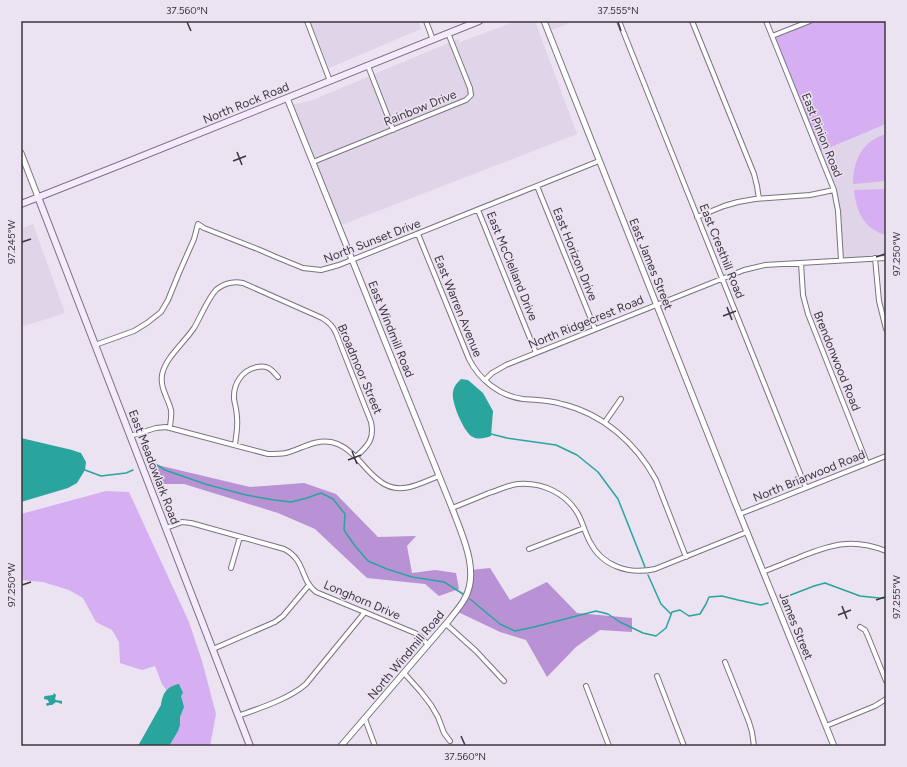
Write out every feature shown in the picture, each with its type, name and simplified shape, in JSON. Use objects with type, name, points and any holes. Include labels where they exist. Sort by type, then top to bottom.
[{"type":"main road","name":"North Rock Road","points":[[21,204],[478,21]]},
{"type":"main road","name":"East Meadowlark Road","points":[[38,197],[250,746]]},
{"type":"street","points":[[307,21],[330,81]]},
{"type":"street","points":[[426,21],[433,40]]},
{"type":"street","name":"East James Street","points":[[544,21],[740,514]]},
{"type":"street","name":"East Cresthill Road","points":[[619,21],[806,488]]},
{"type":"street","points":[[692,21],[754,174],[758,199]]},
{"type":"street","name":"East Pinion Road","points":[[766,21],[834,190],[838,211],[841,260]]},
{"type":"street","points":[[772,36],[810,21]]},
{"type":"street","name":"Rainbow Drive","points":[[313,162],[466,100],[471,95],[470,88],[448,33]]},
{"type":"street","points":[[368,66],[393,130]]},
{"type":"street","name":"East Windmill Road","points":[[287,98],[452,508],[466,549],[471,570]]},
{"type":"street","points":[[21,153],[38,197]]},
{"type":"street","name":"North Sunset Drive","points":[[95,344],[147,324],[161,312],[168,300],[194,239],[198,224],[204,228],[260,250],[276,258],[303,268],[321,270],[339,265],[599,161]]},
{"type":"street","name":"East Horizon Drive","points":[[537,186],[595,329]]},
{"type":"street","points":[[698,217],[718,208],[738,202],[810,195],[834,190]]},
{"type":"street","name":"East McClelland Drive","points":[[478,210],[536,353]]},
{"type":"street","name":"East Warren Avenue","points":[[418,234],[469,359],[476,370],[498,390],[508,395],[522,399],[562,404],[588,413],[605,422],[628,441],[650,468],[686,556]]},
{"type":"street","points":[[875,258],[878,301],[886,330]]},
{"type":"street","name":"North Ridgecrest Road","points":[[486,380],[492,373],[506,365],[656,304],[757,266],[886,258]]},
{"type":"street","name":"Brendonwood Road","points":[[801,263],[804,295],[808,314],[867,463]]},
{"type":"street","name":"Broadmoor Street","points":[[170,428],[171,412],[162,381],[163,371],[166,364],[184,342],[214,292],[223,285],[239,282],[322,318],[328,321],[331,325],[336,333],[372,422],[373,434],[370,442],[356,457]]},
{"type":"street","points":[[235,445],[237,414],[234,393],[236,382],[244,373],[258,367],[267,367],[278,377]]},
{"type":"street","points":[[605,422],[621,399]]},
{"type":"street","points":[[130,436],[156,428],[166,427],[268,454],[288,452],[314,443],[332,442],[343,446],[379,481],[393,488],[409,488],[439,476]]},
{"type":"street","name":"North Briarwood Road","points":[[740,514],[886,456]]},
{"type":"street","points":[[452,508],[507,486],[517,484],[535,484],[552,489],[572,506],[578,515],[592,546],[601,557],[614,566],[640,572],[655,569],[747,532]]},
{"type":"street","name":"James Street","points":[[740,514],[834,746]]},
{"type":"street","name":"Longhorn Drive","points":[[166,528],[185,522],[284,549],[291,553],[299,562],[309,585],[319,594],[418,635],[428,645]]},
{"type":"street","points":[[529,549],[584,528]]},
{"type":"street","points":[[231,568],[240,537]]},
{"type":"street","points":[[763,572],[820,549],[835,545],[859,544],[886,551]]},
{"type":"street","name":"North Windmill Road","points":[[341,746],[465,600],[470,586],[471,570]]},
{"type":"street","points":[[213,649],[276,622],[283,616],[309,585]]},
{"type":"street","points":[[238,716],[289,696],[300,689],[306,684],[365,612]]},
{"type":"street","points":[[446,624],[476,651],[504,681]]},
{"type":"street","points":[[860,627],[865,630],[867,634],[886,681]]},
{"type":"street","points":[[725,662],[749,722],[754,746]]},
{"type":"street","points":[[404,673],[431,705],[438,717],[444,733],[450,741]]},
{"type":"street","points":[[657,676],[684,746]]},
{"type":"street","points":[[586,686],[609,746]]},
{"type":"street","points":[[826,726],[875,706],[886,699]]},
{"type":"street","points":[[365,719],[375,746]]},
{"type":"shaded area","points":[[310,21],[418,21],[421,29],[329,68]]},
{"type":"shaded area","points":[[517,21],[535,21],[577,134],[339,226],[293,104],[310,101],[458,39],[460,42]]},
{"type":"shaded area","points":[[548,21],[574,21],[552,30]]},
{"type":"shaded area","points":[[810,21],[886,21],[886,124],[819,152],[772,36]]},
{"type":"shaded area","points":[[886,124],[886,258],[841,260],[836,200],[819,152]]},
{"type":"shaded area","points":[[886,134],[886,181],[853,184],[855,167],[860,153],[871,142]]},
{"type":"shaded area","points":[[886,189],[886,235],[872,228],[862,218],[855,198],[854,190]]},
{"type":"shaded area","points":[[33,224],[65,313],[21,327],[21,229]]},
{"type":"shaded area","points":[[461,379],[468,380],[483,393],[493,411],[491,436],[475,438],[469,434],[462,424],[456,410],[453,397],[454,388]]},
{"type":"shaded area","points":[[21,438],[81,453],[86,462],[85,470],[77,483],[68,488],[21,502]]},
{"type":"shaded area","points":[[149,463],[250,487],[304,483],[336,494],[378,537],[416,536],[407,546],[412,573],[435,570],[456,573],[459,589],[439,596],[425,584],[367,578],[315,529],[278,513],[184,484],[155,484]]},
{"type":"shaded area","points":[[106,491],[129,492],[189,622],[202,661],[216,714],[210,746],[138,746],[155,718],[167,691],[162,684],[155,666],[142,670],[120,663],[119,642],[112,630],[96,622],[83,598],[69,590],[43,582],[21,580],[21,514]]},
{"type":"shaded area","points":[[490,568],[510,600],[547,582],[577,613],[632,618],[632,632],[600,630],[576,647],[547,677],[526,640],[500,632],[456,611],[465,600],[471,570]]},
{"type":"shaded area","points":[[179,684],[183,693],[181,696],[184,707],[180,717],[178,731],[169,746],[138,746],[161,705],[166,691]]},
{"type":"shaded area","points":[[54,693],[56,695],[55,699],[62,701],[62,704],[56,702],[47,706],[46,704],[49,703],[48,700],[44,699],[44,697],[53,695]]},
{"type":"waterway","points":[[491,434],[507,438],[556,445],[577,455],[598,472],[618,499],[645,567]]},
{"type":"waterway","points":[[152,464],[154,463],[165,470],[205,484],[246,495],[274,500],[291,502],[321,493],[333,499],[345,514],[344,530],[368,561],[412,577],[444,582],[463,594]]},
{"type":"waterway","points":[[85,470],[101,476],[126,473],[133,470]]},
{"type":"waterway","points":[[648,575],[661,604],[671,614]]},
{"type":"waterway","points":[[783,598],[825,583],[860,596],[886,598]]},
{"type":"waterway","points":[[470,599],[500,624],[515,631],[596,611],[608,614],[620,622],[643,633],[656,636],[666,628],[672,612],[680,610],[689,616],[700,614],[709,597],[722,596],[761,605],[768,603]]}]
